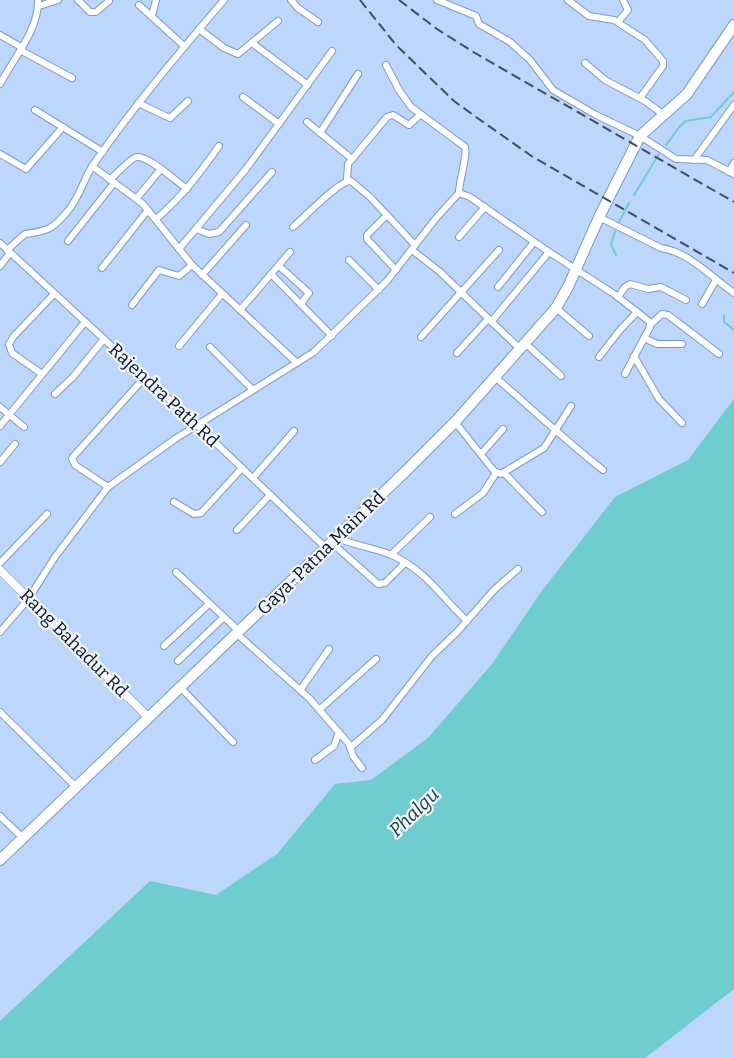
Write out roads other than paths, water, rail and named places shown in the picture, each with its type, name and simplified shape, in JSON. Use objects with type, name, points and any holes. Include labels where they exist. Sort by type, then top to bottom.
[{"type":"main road","points":[[639,139],[692,89],[734,25]]},
{"type":"main road","name":"Gaya-Patna Main Rd","points":[[0,860],[456,422],[556,308],[576,270],[600,215],[639,139]]},
{"type":"street","points":[[0,84],[2,75],[34,22],[39,3],[58,0]]},
{"type":"street","points":[[78,0],[86,10],[92,12],[109,1]]},
{"type":"street","points":[[152,16],[156,0]]},
{"type":"street","points":[[0,266],[8,252],[25,234],[42,233],[55,225],[72,207],[92,166],[138,102],[224,0]]},
{"type":"street","points":[[291,0],[298,8],[318,22]]},
{"type":"street","points":[[437,0],[473,15],[479,24],[510,42],[535,64],[553,90],[639,139],[676,159],[707,160],[732,173],[734,163]]},
{"type":"street","points":[[618,22],[628,10],[623,0]]},
{"type":"street","points":[[570,1],[590,16],[618,22],[645,40],[663,61],[663,66],[640,98]]},
{"type":"street","points":[[139,5],[184,46]]},
{"type":"street","points":[[199,29],[234,54],[241,53],[278,21]]},
{"type":"street","points":[[0,35],[72,78]]},
{"type":"street","points":[[252,43],[308,85]]},
{"type":"street","points":[[179,249],[246,169],[332,51]]},
{"type":"street","points":[[585,63],[605,80],[640,98],[664,115]]},
{"type":"street","points":[[0,632],[29,598],[55,557],[108,487],[197,425],[297,363],[332,336],[379,290],[437,217],[460,192],[460,179],[466,150],[420,115],[405,100],[386,64]]},
{"type":"street","points":[[320,133],[358,74]]},
{"type":"street","points":[[243,97],[279,124]]},
{"type":"street","points":[[138,102],[170,118],[188,102]]},
{"type":"street","points":[[694,160],[734,105]]},
{"type":"street","points":[[34,110],[103,152]]},
{"type":"street","points":[[293,227],[347,180],[348,164],[387,117],[393,115],[409,124],[420,115]]},
{"type":"street","points":[[307,122],[352,159]]},
{"type":"street","points":[[0,154],[26,169],[63,127]]},
{"type":"street","points":[[156,219],[187,190],[219,146]]},
{"type":"street","points":[[68,242],[112,181],[136,157],[161,169],[187,190]]},
{"type":"street","points":[[92,166],[148,210],[202,275],[222,294],[242,309],[297,363]]},
{"type":"street","points":[[136,199],[161,169]]},
{"type":"street","points":[[196,229],[209,234],[219,232],[272,172]]},
{"type":"street","points":[[347,180],[358,185],[387,215],[414,248],[489,320],[561,376]]},
{"type":"street","points":[[460,192],[618,297],[651,324]]},
{"type":"street","points":[[459,237],[485,207]]},
{"type":"street","points":[[102,268],[148,210]]},
{"type":"street","points":[[387,215],[367,234],[367,239],[396,270]]},
{"type":"street","points":[[600,215],[661,248],[670,249],[682,254],[734,293]]},
{"type":"street","points":[[202,275],[246,225]]},
{"type":"street","points":[[498,287],[534,242]]},
{"type":"street","name":"Rajendra Path Rd","points":[[0,243],[270,495],[332,543],[378,584],[385,583],[405,563]]},
{"type":"street","points":[[421,337],[499,250]]},
{"type":"street","points":[[242,309],[290,252]]},
{"type":"street","points":[[457,353],[549,252]]},
{"type":"street","points":[[349,260],[379,290]]},
{"type":"street","points":[[132,305],[159,270],[178,276],[192,264]]},
{"type":"street","points":[[279,266],[309,293],[301,304]]},
{"type":"street","points":[[272,275],[332,336]]},
{"type":"street","points":[[702,304],[716,280]]},
{"type":"street","points":[[618,297],[625,287],[630,284],[648,289],[662,287],[686,300]]},
{"type":"street","points":[[42,374],[12,352],[9,344],[14,336],[54,294]]},
{"type":"street","points":[[179,346],[222,294]]},
{"type":"street","points":[[556,308],[589,336]]},
{"type":"street","points":[[600,357],[620,330],[637,312]]},
{"type":"street","points":[[625,374],[651,324],[662,314],[668,315],[719,354]]},
{"type":"street","points":[[0,426],[85,322]]},
{"type":"street","points":[[644,338],[657,344],[682,344]]},
{"type":"street","points":[[55,394],[73,377],[104,339]]},
{"type":"street","points":[[210,347],[253,390]]},
{"type":"street","points":[[634,356],[658,399],[682,422]]},
{"type":"street","points":[[108,487],[75,465],[72,458],[145,377]]},
{"type":"street","points":[[495,377],[542,418],[556,433],[603,470]]},
{"type":"street","points":[[496,473],[504,473],[540,451],[556,433],[572,406]]},
{"type":"street","points":[[0,407],[24,427]]},
{"type":"street","points":[[456,422],[496,473]]},
{"type":"street","points":[[481,454],[503,429]]},
{"type":"street","points":[[253,478],[294,431]]},
{"type":"street","points":[[0,462],[15,444]]},
{"type":"street","points":[[174,502],[194,514],[201,514],[242,468]]},
{"type":"street","points":[[455,514],[483,493],[496,473]]},
{"type":"street","points":[[504,473],[542,512]]},
{"type":"street","points":[[236,530],[270,495]]},
{"type":"street","points":[[0,563],[47,514]]},
{"type":"street","points":[[391,555],[430,517]]},
{"type":"street","points":[[332,543],[352,545],[391,555],[405,563],[428,578],[448,603],[467,621]]},
{"type":"street","points":[[351,747],[382,720],[417,673],[495,589],[518,569]]},
{"type":"street","name":"Rang Bahadur Rd","points":[[0,571],[148,717]]},
{"type":"street","points":[[176,572],[224,617],[238,633],[301,689],[351,747],[352,756],[362,768]]},
{"type":"street","points":[[164,646],[209,604]]},
{"type":"street","points":[[178,662],[224,617]]},
{"type":"street","points":[[301,689],[329,649]]},
{"type":"street","points":[[320,710],[376,659]]},
{"type":"street","points":[[180,687],[233,742]]},
{"type":"street","points":[[0,712],[76,787]]},
{"type":"street","points":[[315,760],[334,746],[339,732]]},
{"type":"street","points":[[0,816],[23,838]]},
{"type":"water","name":"Phalgu","points":[[734,399],[734,989],[645,1058],[0,1058],[0,1021],[150,881],[216,895],[277,854],[335,784],[371,780],[428,738],[492,664],[541,592],[615,497],[688,460]]},
{"type":"waterway","points":[[666,145],[686,121],[711,117],[734,92]]},
{"type":"waterway","points":[[634,195],[659,154]]},
{"type":"waterway","points":[[619,222],[629,203]]},
{"type":"waterway","points":[[615,231],[611,245],[616,255]]},
{"type":"waterway","points":[[724,315],[724,322],[734,330]]},
{"type":"railway","points":[[360,0],[396,45],[454,101],[533,157],[734,273]]},
{"type":"railway","points":[[399,0],[437,29],[475,53],[734,202]]}]
